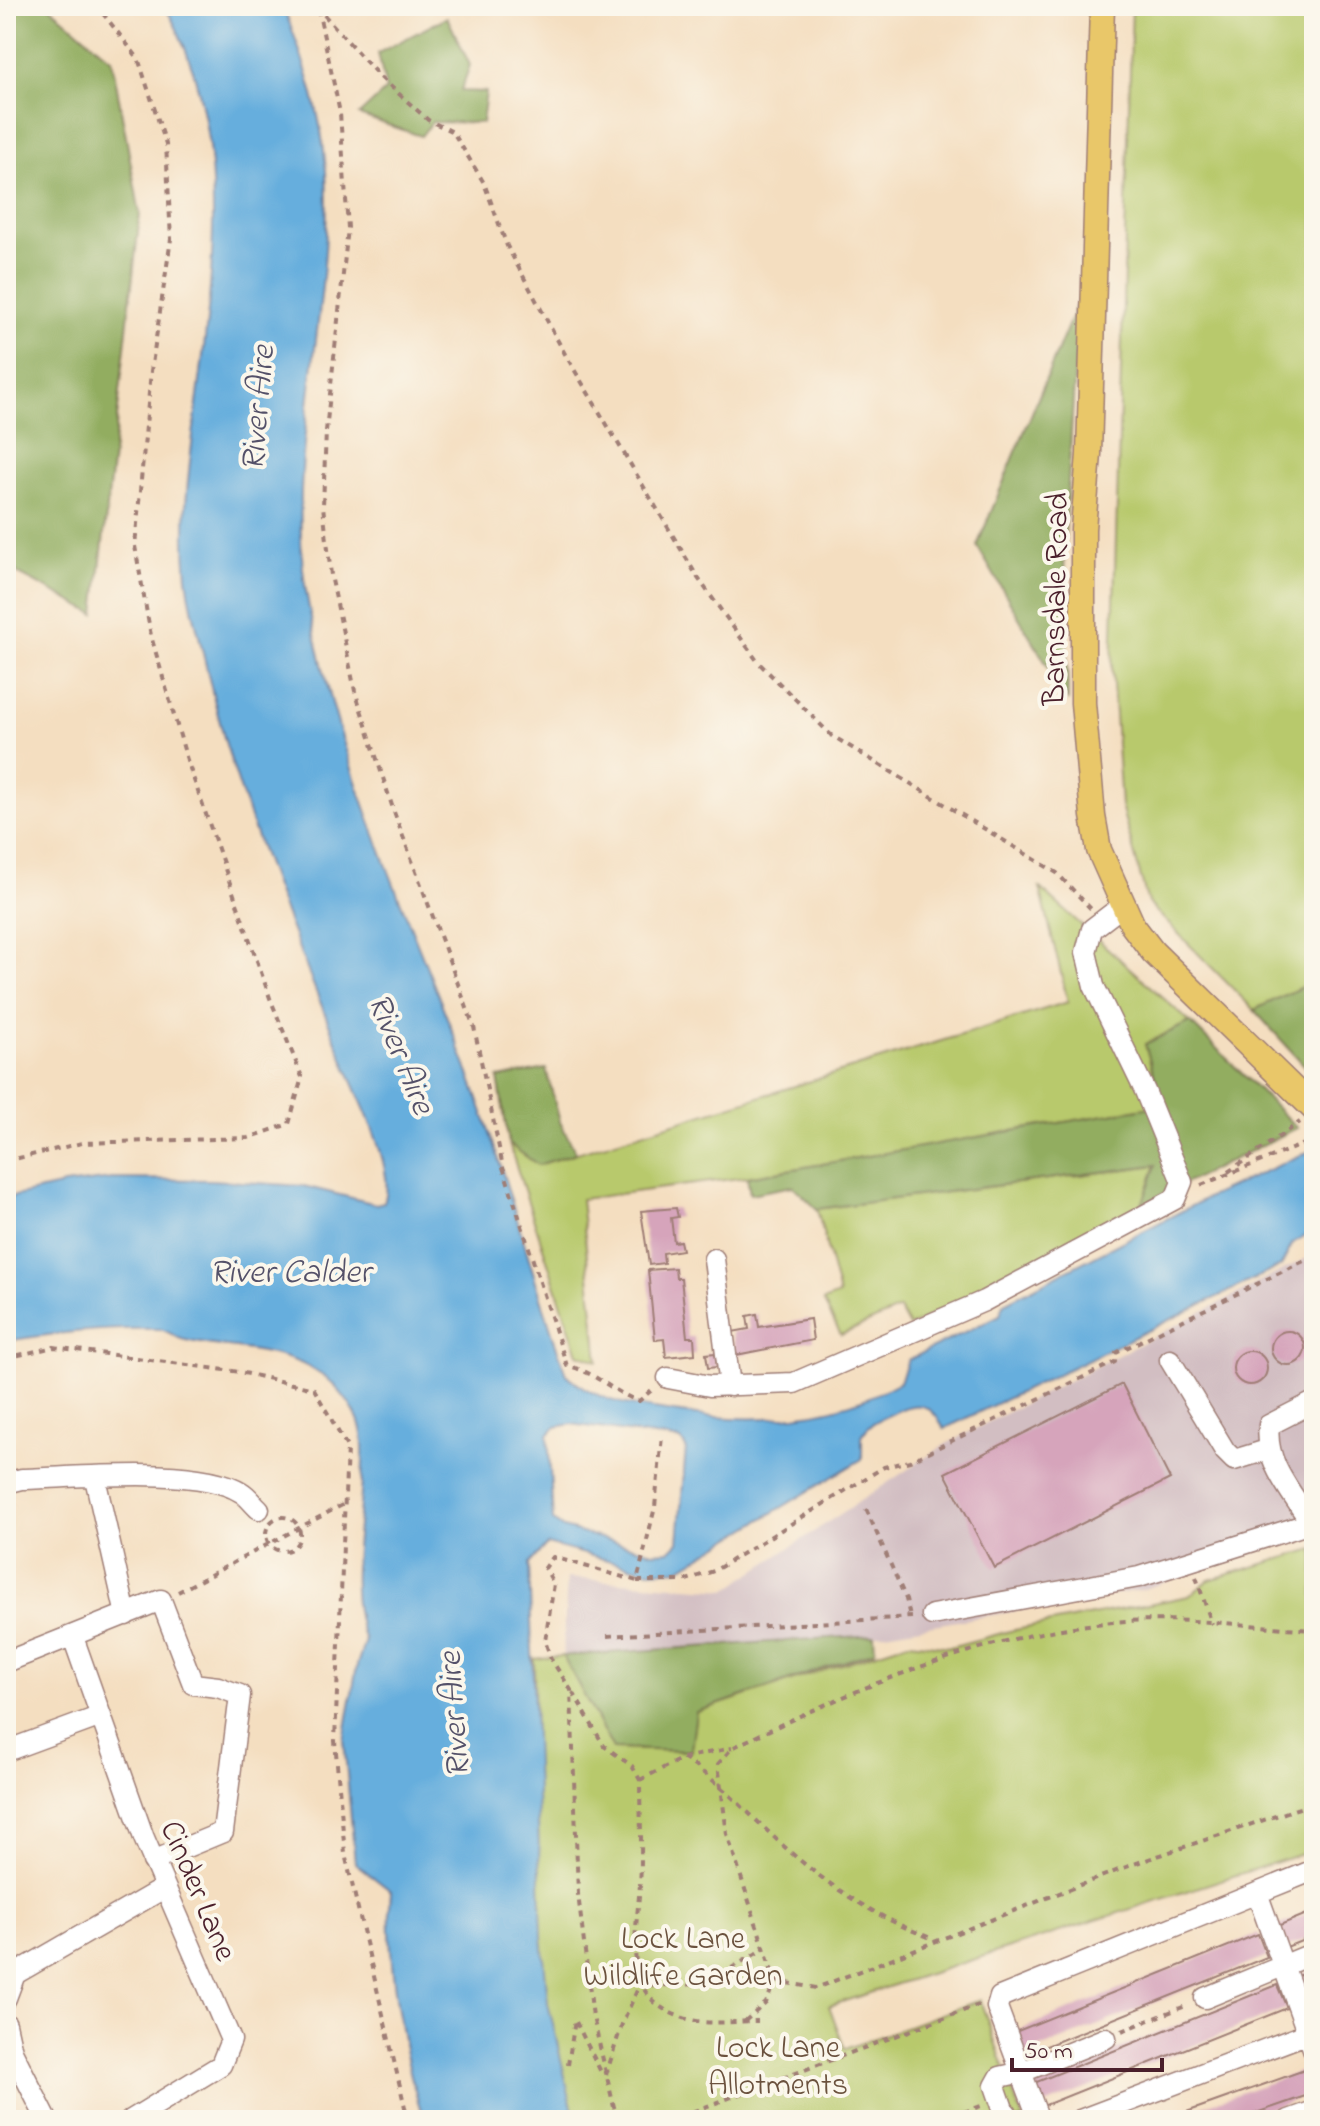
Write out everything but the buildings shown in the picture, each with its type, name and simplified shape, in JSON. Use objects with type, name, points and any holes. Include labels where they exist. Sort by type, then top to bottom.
[{"type":"main road","name":"Barnsdale Road","points":[[1102,6],[1082,574],[1083,703],[1099,850],[1122,906],[1153,952],[1308,1115]]},
{"type":"street","points":[[668,1378],[687,1384],[730,1386],[794,1383],[984,1301],[1175,1199],[1182,1182],[1172,1154],[1094,986],[1086,952],[1092,929],[1100,919],[1122,906]]},
{"type":"street","points":[[714,1259],[730,1386]]},
{"type":"street","points":[[1170,1360],[1225,1451],[1234,1460],[1267,1450]]},
{"type":"street","points":[[932,1615],[1139,1577],[1312,1523],[1267,1450],[1269,1425],[1314,1402]]},
{"type":"street","points":[[6,1483],[22,1479],[178,1477],[213,1482],[241,1491],[259,1509]]},
{"type":"street","points":[[95,1478],[126,1615]]},
{"type":"street","points":[[6,1662],[161,1600],[193,1684],[218,1687],[240,1695],[223,1832],[153,1861]]},
{"type":"street","name":"Cinder Lane","points":[[73,1637],[153,1861],[230,2031],[230,2049],[221,2065],[131,2120]]},
{"type":"street","points":[[6,1751],[101,1716]]},
{"type":"street","points":[[1039,2120],[999,2002],[1314,1870]]},
{"type":"street","points":[[6,1998],[15,1974],[164,1888]]},
{"type":"street","points":[[1080,2120],[1312,2038],[1257,1893]]},
{"type":"street","points":[[1205,1998],[1314,1953]]},
{"type":"street","points":[[6,2024],[12,2051],[47,2120]]},
{"type":"street","points":[[1012,2120],[999,2099],[996,2081],[1106,2038]]},
{"type":"street","points":[[1289,2120],[1314,2111]]},
{"type":"path","points":[[6,1161],[82,1143],[248,1138],[289,1124],[302,1077],[270,998],[187,760],[151,636],[135,546],[151,371],[171,239],[166,144],[138,58],[97,6]]},
{"type":"path","points":[[317,7],[378,75],[428,120],[453,132],[484,183],[507,246],[572,367],[698,578],[758,662],[831,735],[1057,873],[1100,919]]},
{"type":"path","points":[[317,7],[340,113],[348,228],[333,348],[323,506],[331,575],[355,691],[395,815],[474,1027],[503,1167],[567,1366],[578,1367],[622,1396],[639,1401],[668,1378]]},
{"type":"path","points":[[1220,1178],[1308,1115]]},
{"type":"path","points":[[1180,1193],[1314,1140]]},
{"type":"path","points":[[605,2079],[622,2024],[639,1986],[634,1941],[640,1893],[640,1780],[632,1766],[604,1746],[551,1659],[545,1641],[554,1584],[545,1568],[547,1560],[553,1557],[637,1581],[683,1581],[714,1571],[884,1467],[910,1461],[1115,1362],[1116,1353],[1314,1256]]},
{"type":"path","points":[[637,1581],[648,1546],[662,1436]]},
{"type":"path","points":[[161,1600],[346,1503]]},
{"type":"path","points":[[866,1509],[906,1599],[910,1617]]},
{"type":"path","points":[[276,1518],[292,1519],[299,1527],[300,1538],[289,1550],[277,1550],[268,1543],[266,1531],[276,1518]]},
{"type":"path","points":[[1191,1561],[1212,1624]]},
{"type":"path","points":[[607,1636],[932,1615]]},
{"type":"path","points":[[640,1780],[683,1758],[732,1748],[906,1673],[1024,1636],[1113,1622],[1314,1630]]},
{"type":"path","points":[[571,1690],[578,1894],[605,2079],[617,2120]]},
{"type":"path","points":[[732,1748],[718,1764],[727,1834],[775,1981],[766,2003],[745,2021]]},
{"type":"path","points":[[683,1758],[719,1782],[808,1867],[895,1925],[936,1940]]},
{"type":"path","points":[[337,1774],[345,1854],[408,2120]]},
{"type":"path","points":[[775,1981],[816,1988],[936,1940],[1060,1896],[1134,1864],[1314,1803]]},
{"type":"path","points":[[639,1986],[704,1984],[764,1949]]},
{"type":"path","points":[[639,1986],[649,1999],[691,2020],[758,2021]]},
{"type":"path","points":[[1106,2038],[1205,1998]]},
{"type":"path","points":[[670,2120],[999,2002]]},
{"type":"path","points":[[568,2065],[575,2020],[605,2079]]},
{"type":"path","points":[[941,2120],[999,2099]]},
{"type":"shaded area","points":[[1314,1254],[1314,1533],[1141,1590],[874,1635],[563,1656],[567,1578],[726,1590],[946,1444]]},
{"type":"green space","points":[[6,6],[49,6],[112,60],[140,214],[95,614],[17,573],[6,551]]},
{"type":"green space","points":[[1132,6],[1314,6],[1314,981],[1254,1010],[1148,903],[1121,806],[1112,669]]},
{"type":"green space","points":[[447,17],[470,65],[461,91],[486,92],[482,123],[432,122],[421,136],[359,115],[386,90],[378,53]]},
{"type":"green space","points":[[1079,299],[1064,552],[1068,701],[977,546]]},
{"type":"green space","points":[[1040,888],[1190,1022],[1145,1044],[1163,1105],[747,1177],[581,1199],[598,1361],[578,1354],[509,1144],[538,1165],[1068,1002]]},
{"type":"green space","points":[[1314,981],[1314,1076],[1254,1010]]},
{"type":"green space","points":[[1190,1022],[1297,1128],[1142,1205],[1156,1165],[817,1209],[793,1186],[750,1194],[747,1177],[1163,1105],[1145,1044]]},
{"type":"green space","points":[[546,1069],[560,1122],[576,1153],[538,1165],[509,1144],[498,1078]]},
{"type":"green space","points":[[1157,1165],[1142,1205],[909,1327],[899,1309],[841,1335],[823,1301],[839,1295],[817,1209]]},
{"type":"green space","points":[[1314,1549],[1314,1850],[829,2006],[845,2049],[980,2000],[1023,2120],[575,2120],[559,2067],[541,1952],[535,1832],[534,1659],[563,1656],[613,1749],[690,1751],[696,1712],[910,1642],[950,1647],[1010,1631],[1189,1596],[1209,1580]]},
{"type":"green space","points":[[874,1635],[875,1651],[696,1712],[691,1751],[613,1749],[563,1656]]},
{"type":"water","points":[[165,6],[283,6],[311,87],[324,149],[326,221],[324,270],[302,469],[303,569],[310,611],[340,732],[357,783],[485,1118],[566,1374],[589,1391],[613,1401],[697,1415],[786,1417],[845,1406],[900,1382],[908,1360],[1000,1315],[1004,1303],[1207,1198],[1314,1149],[1314,1230],[1293,1243],[1281,1266],[944,1429],[929,1409],[917,1405],[879,1420],[868,1427],[862,1436],[862,1459],[679,1569],[649,1571],[547,1544],[529,1564],[542,1935],[548,2003],[575,2120],[424,2120],[416,2095],[393,1975],[391,1891],[355,1863],[344,1740],[357,1665],[365,1640],[355,1595],[363,1448],[358,1421],[345,1398],[311,1368],[292,1360],[185,1340],[161,1329],[100,1330],[6,1341],[6,1198],[64,1185],[112,1179],[210,1180],[304,1186],[376,1204],[384,1202],[387,1189],[376,1140],[286,916],[228,751],[188,589],[185,541],[187,492],[212,262],[213,209],[210,156],[202,104],[187,54]],"holes":[[[572,1424],[681,1440],[686,1448],[678,1542],[669,1551],[653,1552],[563,1528],[553,1521],[548,1435],[556,1427]]]},
{"type":"water label","name":"River Aire","points":[[256,408]]},
{"type":"water label","name":"River Aire","points":[[403,1053]]},
{"type":"water label","name":"River Calder","points":[[290,1270]]},
{"type":"water label","name":"River Aire","points":[[452,1715]]},
{"type":"park label","name":"Lock Lane Wildlife Garden","points":[[683,1956]]},
{"type":"park label","name":"Lock Lane Allotments","points":[[778,2064]]}]
